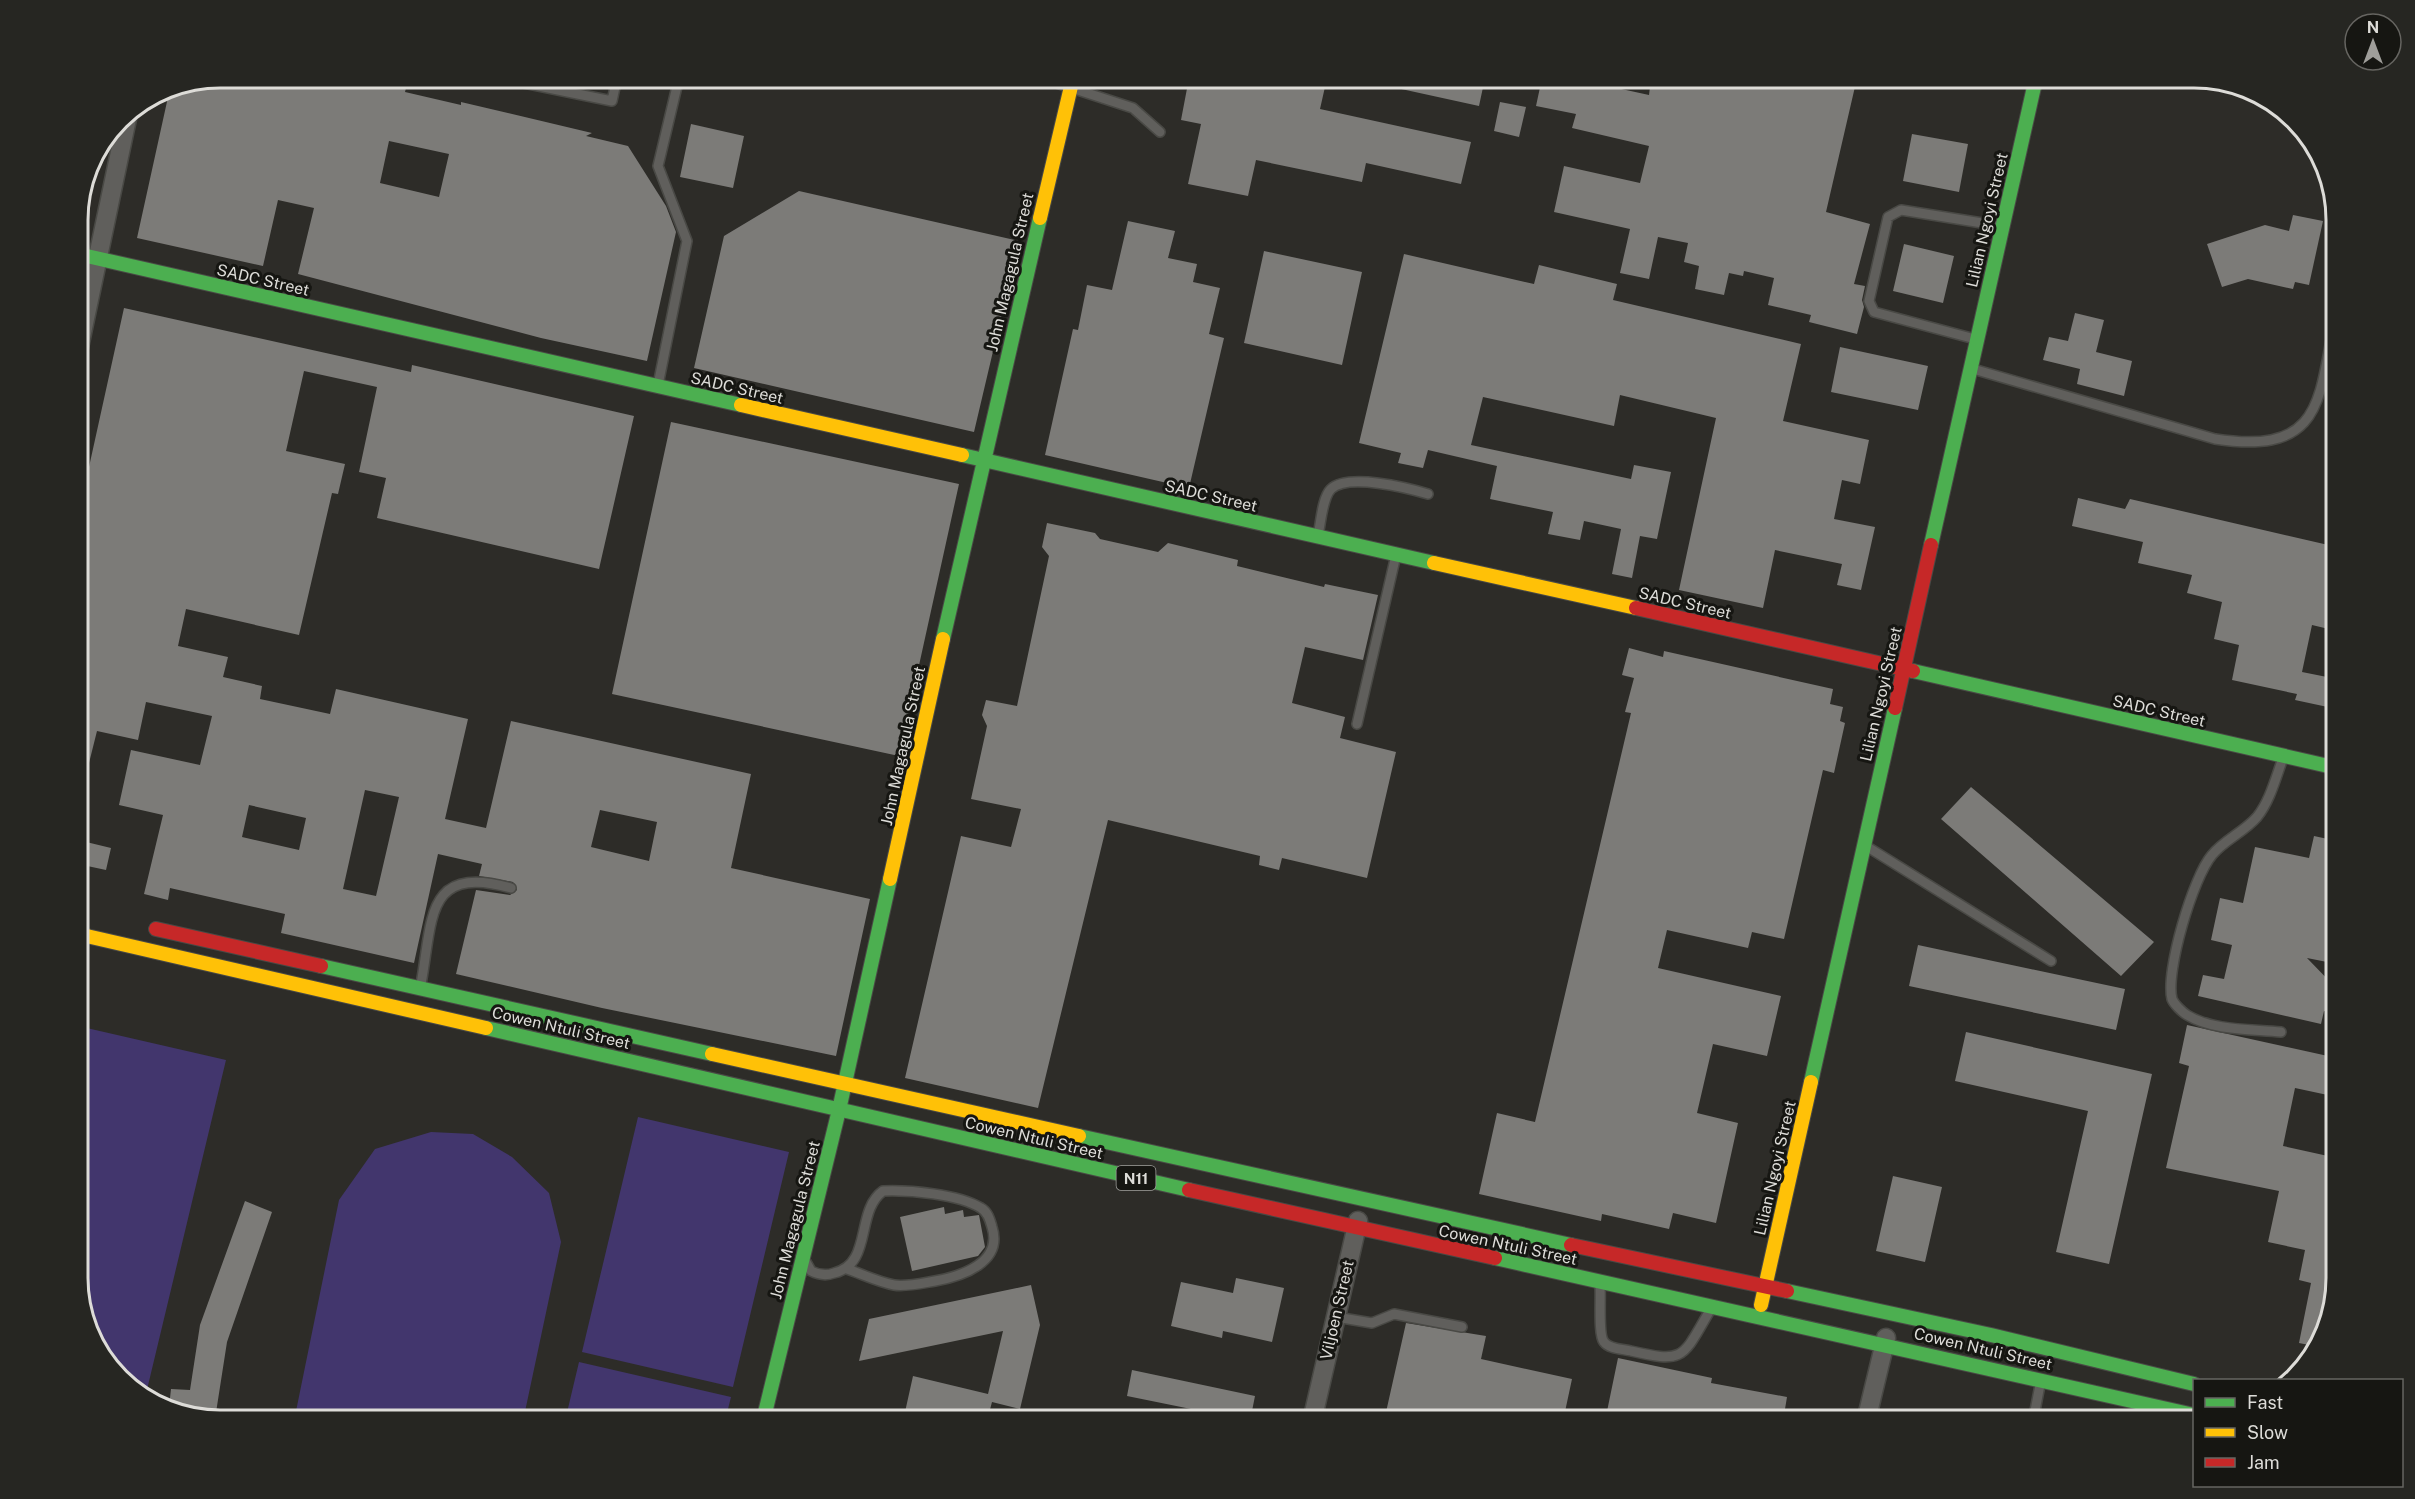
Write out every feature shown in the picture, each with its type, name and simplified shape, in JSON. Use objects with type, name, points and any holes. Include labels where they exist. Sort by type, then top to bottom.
[{"type":"main road","name":"John Magagula Street","points":[[766,1410],[845,1086],[983,460],[1071,88]]},
{"type":"main road","name":"Lilian Ngoyi Street","points":[[1759,1317],[2034,88]]},
{"type":"main road","name":"SADC Street","points":[[89,257],[2326,766]]},
{"type":"main road","name":"Cowen Ntuli Street","points":[[147,927],[421,987],[845,1086],[996,1116],[1765,1288],[1991,1335],[2193,1384]]},
{"type":"main road","name":"Cowen Ntuli Street","points":[[89,937],[1356,1228],[1884,1344],[2041,1380],[2140,1407],[2162,1410]]},
{"type":"street","points":[[89,301],[125,130]]},
{"type":"street","name":"Viljoen Street","points":[[1315,1410],[1363,1199]]},
{"type":"street","points":[[1869,1410],[1891,1315]]},
{"type":"lane","points":[[550,88],[612,100],[615,88]]},
{"type":"lane","points":[[658,387],[687,241],[658,166],[677,88]]},
{"type":"lane","points":[[1086,88],[1133,108],[1160,132]]},
{"type":"lane","points":[[1977,339],[1874,312],[1869,301],[1891,213],[1901,210],[2002,227]]},
{"type":"lane","points":[[1971,368],[2215,439],[2247,444],[2276,440],[2298,430],[2312,414],[2326,355]]},
{"type":"lane","points":[[1317,537],[1328,494],[1338,485],[1376,483],[1401,486],[1428,494]]},
{"type":"lane","points":[[1357,724],[1396,555]]},
{"type":"lane","points":[[2281,1032],[2204,1023],[2186,1015],[2172,1001],[2171,988],[2181,932],[2199,878],[2210,857],[2223,843],[2258,816],[2284,756]]},
{"type":"lane","points":[[1864,844],[2051,961]]},
{"type":"lane","points":[[421,987],[432,921],[442,895],[449,888],[468,881],[485,881],[511,888]]},
{"type":"lane","points":[[803,1255],[811,1271],[816,1274],[825,1275],[846,1269],[854,1262],[873,1202],[883,1191],[911,1191],[966,1202],[980,1207],[990,1219],[994,1240],[991,1254],[972,1269],[954,1277],[896,1285],[846,1269]]},
{"type":"lane","points":[[1600,1282],[1604,1342],[1608,1346],[1664,1358],[1676,1357],[1693,1339],[1711,1307]]},
{"type":"lane","points":[[1336,1317],[1372,1323],[1394,1314],[1461,1328]]},
{"type":"lane","points":[[2035,1410],[2041,1380]]},
{"type":"shaded area","points":[[89,1029],[226,1060],[147,1388],[134,1378],[111,1352],[102,1337],[91,1304],[89,1287]]},
{"type":"shaded area","points":[[638,1117],[789,1152],[733,1387],[582,1352]]},
{"type":"shaded area","points":[[431,1132],[473,1134],[512,1157],[549,1193],[561,1242],[525,1410],[296,1410],[339,1200],[375,1149]]},
{"type":"shaded area","points":[[579,1362],[731,1397],[728,1410],[568,1410]]},
{"type":"building","points":[[221,88],[406,88],[405,92],[461,105],[461,102],[592,133],[586,136],[628,146],[666,206],[676,232],[647,361],[541,338],[298,274],[314,208],[278,200],[263,266],[137,238],[167,100],[186,93]],"holes":[[[389,141],[449,154],[439,197],[380,183]]]},
{"type":"building","points":[[1187,88],[1325,88],[1320,109],[1471,142],[1461,184],[1366,163],[1362,182],[1256,160],[1248,196],[1188,184],[1201,124],[1181,120]]},
{"type":"building","points":[[1397,88],[1483,88],[1479,106]]},
{"type":"building","points":[[1540,88],[1617,88],[1649,95],[1650,88],[1855,88],[1826,212],[1870,224],[1854,284],[1865,286],[1862,300],[1864,307],[1857,334],[1809,322],[1811,315],[1768,305],[1774,278],[1744,271],[1743,276],[1729,273],[1724,295],[1695,289],[1699,266],[1684,262],[1688,243],[1658,237],[1649,279],[1620,273],[1630,229],[1554,212],[1564,166],[1640,183],[1649,146],[1572,128],[1576,114],[1536,106]]},
{"type":"building","points":[[1500,102],[1526,107],[1519,137],[1494,131]]},
{"type":"building","points":[[691,124],[744,136],[733,188],[680,177]]},
{"type":"building","points":[[1912,134],[1968,144],[1959,192],[1903,181]]},
{"type":"building","points":[[799,191],[1019,241],[974,432],[694,368],[724,236]]},
{"type":"building","points":[[2293,215],[2323,221],[2309,285],[2295,282],[2293,289],[2248,279],[2222,287],[2207,244],[2265,225],[2289,231]]},
{"type":"building","points":[[1128,221],[1175,231],[1168,258],[1197,264],[1193,282],[1220,288],[1209,334],[1224,338],[1189,488],[1045,455],[1073,329],[1078,330],[1087,285],[1112,290]]},
{"type":"building","points":[[1904,244],[1954,256],[1943,303],[1893,291]]},
{"type":"building","points":[[1264,251],[1362,272],[1342,365],[1244,343]]},
{"type":"building","points":[[1404,254],[1534,284],[1539,265],[1617,284],[1613,300],[1801,344],[1783,421],[1869,440],[1860,484],[1842,480],[1834,519],[1875,527],[1861,590],[1837,585],[1842,564],[1775,550],[1763,608],[1679,590],[1716,418],[1620,395],[1614,426],[1483,397],[1471,445],[1631,479],[1634,465],[1671,472],[1657,539],[1640,536],[1632,578],[1612,574],[1621,529],[1584,521],[1580,540],[1548,534],[1553,512],[1490,499],[1497,466],[1428,450],[1423,468],[1398,463],[1401,453],[1359,443]]},
{"type":"building","points":[[124,308],[411,372],[412,365],[634,416],[599,569],[377,518],[386,478],[359,472],[377,387],[304,371],[286,451],[345,464],[338,494],[332,493],[299,635],[186,609],[178,646],[228,657],[223,677],[262,686],[260,699],[330,714],[336,689],[468,719],[445,819],[486,828],[511,721],[751,774],[731,868],[870,899],[836,1056],[602,1008],[456,974],[476,890],[510,895],[517,890],[513,882],[479,876],[482,864],[438,854],[414,963],[281,933],[285,914],[170,888],[168,900],[144,894],[163,815],[119,805],[131,750],[200,765],[212,716],[146,702],[138,740],[97,731],[89,763],[89,467]],"holes":[[[365,790],[399,797],[376,896],[343,889]],[[249,805],[306,818],[299,850],[242,837]],[[600,810],[657,822],[649,861],[591,847]]]},
{"type":"building","points":[[2075,313],[2104,320],[2096,352],[2132,361],[2124,396],[2077,384],[2080,369],[2043,360],[2049,337],[2068,341]]},
{"type":"building","points":[[1840,347],[1928,366],[1918,410],[1831,392]]},
{"type":"building","points":[[671,422],[959,484],[899,756],[612,694]]},
{"type":"building","points":[[2078,498],[2125,509],[2130,499],[2326,544],[2326,628],[2312,625],[2302,672],[2326,677],[2326,707],[2295,700],[2297,694],[2232,680],[2239,645],[2214,639],[2222,602],[2187,593],[2192,575],[2138,563],[2143,542],[2072,526]]},
{"type":"building","points":[[1047,523],[1095,533],[1100,539],[1158,552],[1168,543],[1238,560],[1237,566],[1324,587],[1325,584],[1378,595],[1363,660],[1305,647],[1292,703],[1345,717],[1340,738],[1396,752],[1367,878],[1282,858],[1279,870],[1259,865],[1260,856],[1108,820],[1038,1108],[905,1078],[961,836],[1011,847],[1021,809],[971,799],[987,726],[982,715],[986,700],[1017,706],[1049,556],[1042,547]]},
{"type":"building","points":[[1629,648],[1663,657],[1664,651],[1833,689],[1830,704],[1843,707],[1840,721],[1845,723],[1834,773],[1823,770],[1784,939],[1752,932],[1748,948],[1667,930],[1658,968],[1781,996],[1767,1056],[1713,1044],[1697,1113],[1738,1123],[1716,1223],[1673,1213],[1669,1229],[1602,1214],[1601,1221],[1479,1194],[1497,1113],[1535,1122],[1631,713],[1625,712],[1634,678],[1622,675]]},
{"type":"building","points":[[1971,787],[2154,942],[2121,976],[1941,819]]},
{"type":"building","points":[[2314,836],[2326,839],[2326,962],[2307,958],[2326,978],[2326,1011],[2324,1011],[2321,1024],[2198,996],[2203,975],[2224,979],[2232,945],[2211,940],[2220,898],[2243,903],[2255,847],[2309,858]]},
{"type":"building","points":[[89,843],[111,848],[106,870],[89,866]]},
{"type":"building","points":[[1918,945],[2125,989],[2116,1030],[1909,986]]},
{"type":"building","points":[[2187,1025],[2326,1056],[2326,1095],[2295,1088],[2283,1146],[2326,1156],[2325,1296],[2322,1313],[2308,1345],[2299,1343],[2311,1283],[2299,1280],[2305,1250],[2268,1242],[2279,1191],[2166,1168],[2189,1066],[2179,1063]]},
{"type":"building","points":[[1966,1032],[2152,1074],[2109,1264],[2056,1252],[2088,1111],[1955,1081]]},
{"type":"building","points":[[1893,1176],[1942,1187],[1925,1262],[1876,1251]]},
{"type":"building","points":[[245,1201],[272,1212],[227,1342],[216,1410],[186,1406],[170,1400],[171,1389],[190,1390],[200,1325]]},
{"type":"building","points":[[944,1207],[945,1214],[963,1210],[964,1217],[979,1215],[985,1247],[978,1256],[912,1271],[900,1217]]},
{"type":"building","points":[[1236,1278],[1284,1288],[1272,1342],[1223,1331],[1222,1338],[1171,1326],[1181,1282],[1233,1293]]},
{"type":"building","points":[[1031,1285],[1040,1325],[1020,1409],[992,1402],[990,1410],[905,1410],[913,1376],[988,1394],[1003,1331],[859,1361],[869,1319]]},
{"type":"building","points":[[1406,1323],[1486,1336],[1481,1359],[1572,1379],[1565,1410],[1386,1410]]},
{"type":"building","points":[[1618,1358],[1712,1378],[1711,1383],[1787,1397],[1785,1410],[1607,1410]]},
{"type":"building","points":[[1132,1370],[1255,1396],[1252,1410],[1196,1410],[1127,1396]]},
{"type":"traffic: fast","points":[[1931,545],[2034,88]]},
{"type":"traffic: fast","points":[[943,639],[1040,218]]},
{"type":"traffic: fast","points":[[89,257],[741,405]]},
{"type":"traffic: fast","points":[[962,455],[1434,563]]},
{"type":"traffic: fast","points":[[1913,671],[2326,765]]},
{"type":"traffic: fast","points":[[1811,1082],[1895,708]]},
{"type":"traffic: fast","points":[[766,1410],[839,1110],[890,879]]},
{"type":"traffic: fast","points":[[321,966],[712,1054]]},
{"type":"traffic: fast","points":[[486,1028],[1189,1190]]},
{"type":"traffic: fast","points":[[1079,1136],[1571,1245]]},
{"type":"traffic: fast","points":[[1495,1258],[2172,1410]]},
{"type":"traffic: fast","points":[[1787,1291],[1991,1335],[2193,1384]]},
{"type":"traffic: slow","points":[[1040,218],[1071,88]]},
{"type":"traffic: slow","points":[[741,405],[962,455]]},
{"type":"traffic: slow","points":[[1434,563],[1636,608]]},
{"type":"traffic: slow","points":[[890,879],[943,639]]},
{"type":"traffic: slow","points":[[89,937],[486,1028]]},
{"type":"traffic: slow","points":[[712,1054],[1079,1136]]},
{"type":"traffic: slow","points":[[1761,1305],[1811,1082]]},
{"type":"traffic: jam","points":[[1895,708],[1931,545]]},
{"type":"traffic: jam","points":[[1636,608],[1913,671]]},
{"type":"traffic: jam","points":[[156,929],[321,966]]},
{"type":"traffic: jam","points":[[1189,1190],[1495,1258]]},
{"type":"traffic: jam","points":[[1571,1245],[1787,1291]]}]
